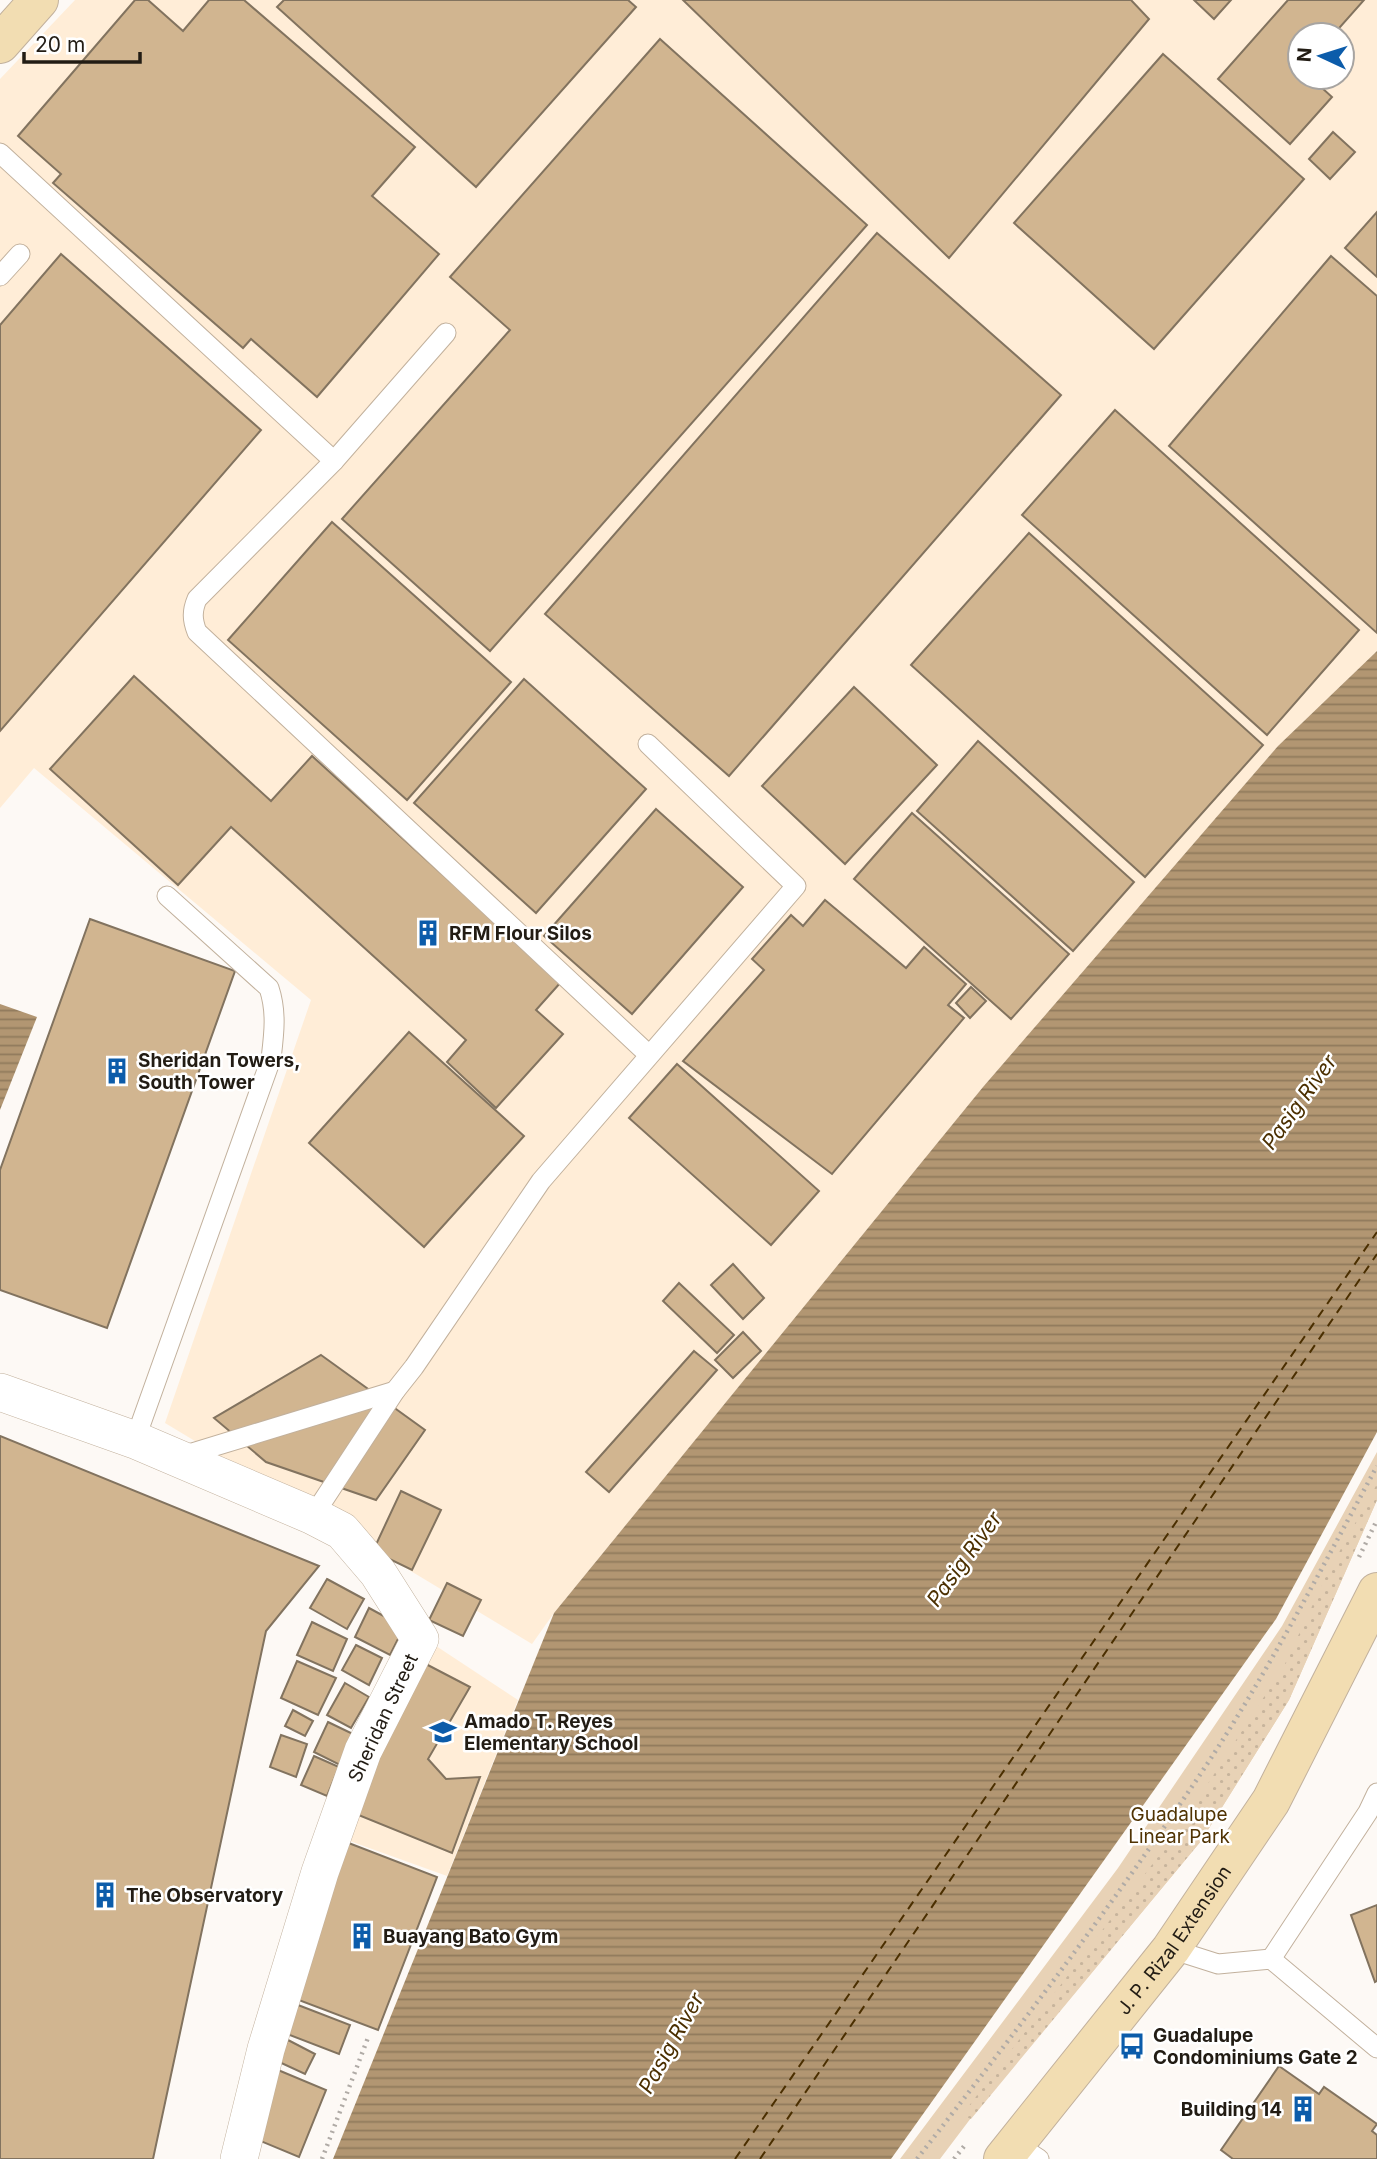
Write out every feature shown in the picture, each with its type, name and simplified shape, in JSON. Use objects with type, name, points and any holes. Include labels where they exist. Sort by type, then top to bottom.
[{"type":"main road","points":[[0,44],[39,0]]},
{"type":"main road","name":"J. P. Rizal Extension","points":[[1020,2154],[1171,1949],[1270,1801],[1365,1580]]},
{"type":"street","name":"Sheridan Street","points":[[0,1392],[135,1440],[342,1531],[378,1573],[420,1639],[363,1752],[320,1872],[266,2049],[239,2159]]},
{"type":"lane","points":[[0,153],[334,461]]},
{"type":"lane","points":[[0,276],[20,254]]},
{"type":"lane","points":[[446,332],[334,461],[197,599],[193,621],[197,632],[649,1055]]},
{"type":"lane","points":[[313,1516],[395,1391],[541,1181],[796,886],[648,744]]},
{"type":"lane","points":[[135,1440],[271,1059],[275,1030],[274,1004],[269,988],[167,895]]},
{"type":"lane","points":[[176,1457],[395,1391]]},
{"type":"lane","points":[[1271,1959],[1373,1811],[1377,1793]]},
{"type":"lane","points":[[1171,1949],[1218,1964],[1271,1959],[1377,2048]]},
{"type":"path","points":[[917,2159],[1027,2015],[1192,1787],[1262,1674],[1377,1466]]},
{"type":"path","points":[[1365,1580],[1377,1520]]},
{"type":"path","points":[[322,2159],[369,2035]]},
{"type":"path","points":[[954,2159],[967,2143]]},
{"type":"shaded area","points":[[75,0],[1377,0],[1377,651],[1278,746],[983,1087],[554,1613],[532,1644],[165,1423],[311,1000],[34,768],[0,808],[0,79]]},
{"type":"shaded area","name":"Amado T. Reyes Elementary School","points":[[427,1640],[518,1700],[447,1876],[336,1836]]},
{"type":"green space","name":"Guadalupe Linear Park","points":[[1377,1452],[1377,1500],[1289,1700],[1201,1841],[974,2114],[940,2159],[900,2159],[1118,1868],[1282,1626]]},
{"type":"green space","points":[[1377,1484],[1377,1500],[1289,1700],[1201,1841],[971,2119],[962,2115],[1176,1833],[1284,1666],[1328,1572]]},
{"type":"water","name":"Pasig River","points":[[1377,651],[1377,1432],[1276,1619],[891,2159],[333,2159],[554,1613],[983,1087],[1278,746]]},
{"type":"water","points":[[0,1004],[37,1017],[0,1110]]},
{"type":"building","points":[[135,0],[148,0],[183,31],[209,0],[244,0],[415,147],[372,196],[439,254],[317,397],[251,339],[243,348],[53,183],[61,174],[18,136]]},
{"type":"building","points":[[284,0],[628,0],[636,7],[476,187],[277,7]]},
{"type":"building","points":[[683,0],[1131,0],[1149,19],[949,258]]},
{"type":"building","points":[[1194,0],[1231,0],[1214,19]]},
{"type":"building","points":[[1288,0],[1364,0],[1345,21],[1286,21],[1286,91],[1325,91],[1332,97],[1290,144],[1218,79]]},
{"type":"building","points":[[660,39],[867,225],[490,651],[342,519],[510,330],[450,277]]},
{"type":"building","points":[[1163,54],[1304,179],[1154,349],[1014,223]]},
{"type":"building","points":[[1333,132],[1355,152],[1330,179],[1309,159]]},
{"type":"building","points":[[1377,212],[1377,277],[1345,248]]},
{"type":"building","points":[[877,233],[1061,395],[729,776],[545,614]]},
{"type":"building","points":[[61,254],[261,430],[0,731],[0,325]]},
{"type":"building","points":[[1331,256],[1377,296],[1377,633],[1169,446]]},
{"type":"building","points":[[1115,410],[1359,630],[1267,735],[1022,515]]},
{"type":"building","points":[[332,522],[511,682],[407,800],[228,640]]},
{"type":"building","points":[[1029,533],[1263,745],[1145,877],[911,665]]},
{"type":"building","name":"RFM Flour Silos","points":[[134,676],[271,801],[312,756],[561,982],[536,1010],[563,1034],[496,1108],[447,1062],[466,1040],[231,827],[178,885],[50,769]]},
{"type":"building","points":[[524,679],[646,789],[536,913],[414,803]]},
{"type":"building","points":[[854,687],[937,765],[845,864],[762,786]]},
{"type":"building","points":[[978,741],[1134,882],[1073,951],[917,811]]},
{"type":"building","points":[[656,809],[743,887],[632,1014],[544,936]]},
{"type":"building","points":[[912,813],[1069,954],[1011,1019],[854,879]]},
{"type":"building","points":[[825,900],[906,968],[924,947],[966,984],[948,1005],[964,1018],[832,1174],[683,1061],[764,970],[752,959],[791,915],[803,926]]},
{"type":"building","name":"Sheridan Towers, South Tower","points":[[90,919],[235,971],[107,1328],[0,1290],[0,1170]]},
{"type":"building","points":[[971,987],[986,1001],[970,1018],[956,1003]]},
{"type":"building","points":[[409,1032],[524,1136],[424,1247],[309,1143]]},
{"type":"building","points":[[677,1064],[819,1191],[771,1245],[629,1118]]},
{"type":"building","points":[[733,1264],[764,1298],[743,1319],[711,1285]]},
{"type":"building","points":[[679,1283],[734,1335],[717,1353],[663,1301]]},
{"type":"building","points":[[743,1332],[761,1351],[733,1378],[715,1360]]},
{"type":"building","points":[[694,1351],[717,1370],[609,1492],[586,1472]]},
{"type":"building","points":[[321,1355],[425,1430],[376,1500],[266,1462],[214,1418]]},
{"type":"building","name":"The Observatory","points":[[0,1436],[319,1566],[266,1631],[153,2159],[0,2159]]},
{"type":"building","points":[[401,1491],[441,1510],[412,1570],[373,1551]]},
{"type":"building","points":[[327,1579],[364,1599],[347,1629],[310,1608]]},
{"type":"building","points":[[447,1583],[481,1600],[463,1636],[429,1620]]},
{"type":"building","points":[[369,1608],[404,1627],[390,1655],[355,1637]]},
{"type":"building","points":[[312,1622],[347,1639],[333,1671],[297,1655]]},
{"type":"building","points":[[356,1645],[382,1658],[369,1685],[342,1670]]},
{"type":"building","points":[[297,1661],[336,1678],[318,1715],[281,1698]]},
{"type":"building","points":[[422,1662],[470,1687],[428,1759],[446,1779],[480,1777],[452,1853],[351,1812]]},
{"type":"building","points":[[345,1683],[369,1697],[351,1728],[327,1715]]},
{"type":"building","points":[[293,1710],[313,1721],[305,1736],[285,1726]]},
{"type":"building","points":[[328,1722],[355,1735],[340,1765],[314,1752]]},
{"type":"building","points":[[281,1735],[307,1744],[296,1777],[270,1767]]},
{"type":"building","points":[[314,1756],[339,1767],[327,1796],[301,1785]]},
{"type":"building","name":"Buayang Bato Gym","points":[[346,1842],[437,1877],[378,2030],[288,1996]]},
{"type":"building","points":[[1377,1905],[1377,1981],[1375,1982],[1351,1915]]},
{"type":"building","points":[[298,2005],[350,2025],[339,2054],[287,2034]]},
{"type":"building","points":[[288,2040],[315,2054],[305,2074],[277,2061]]},
{"type":"building","name":"Building 14","points":[[1279,2066],[1319,2094],[1324,2087],[1377,2124],[1372,2131],[1377,2135],[1377,2159],[1233,2159],[1221,2150]]},
{"type":"building","points":[[278,2070],[326,2090],[299,2157],[251,2137]]},
{"type":"ferry route","points":[[735,2159],[1377,1232]]},
{"type":"ferry route","points":[[760,2159],[1377,1254]]},
{"type":"place","name":"RFM Flour Silos","points":[[428,933]]},
{"type":"place","name":"Sheridan Towers, South Tower","points":[[117,1071]]},
{"type":"place","name":"Amado T. Reyes Elementary School","points":[[443,1732]]},
{"type":"place","name":"The Observatory","points":[[105,1895]]},
{"type":"place","name":"Buayang Bato Gym","points":[[362,1936]]},
{"type":"place","name":"Guadalupe Condominiums Gate 2","points":[[1132,2046]]},
{"type":"place","name":"Building 14","points":[[1303,2109]]}]
